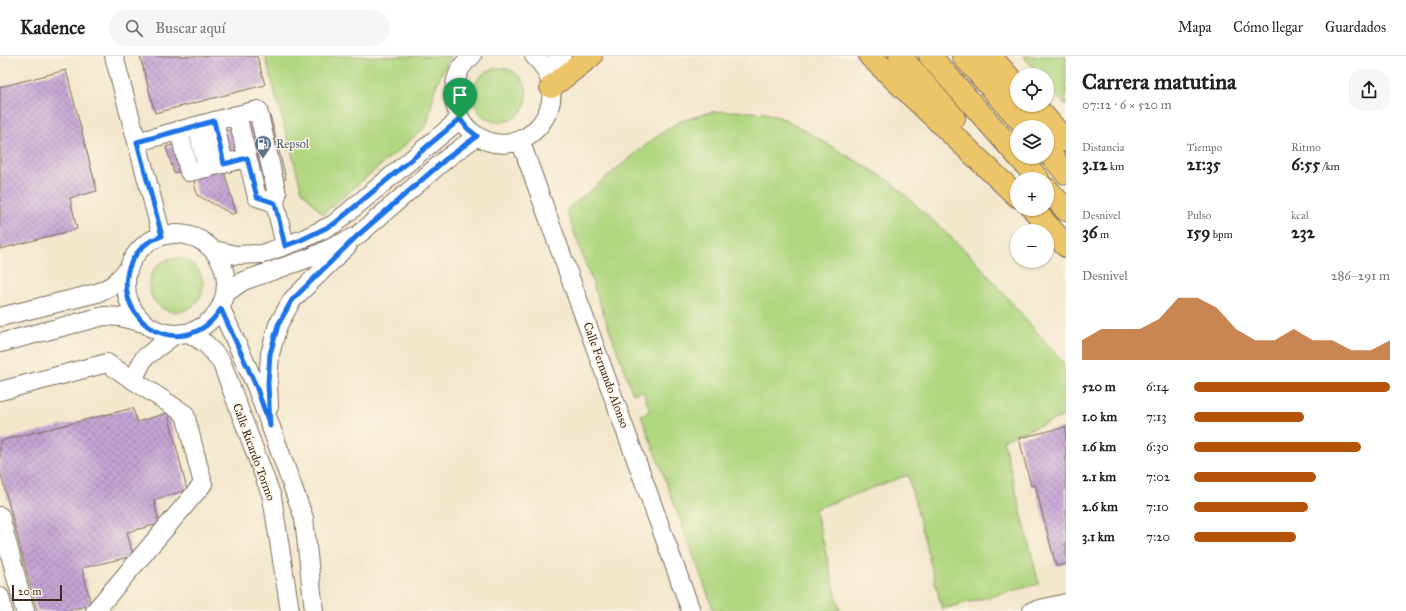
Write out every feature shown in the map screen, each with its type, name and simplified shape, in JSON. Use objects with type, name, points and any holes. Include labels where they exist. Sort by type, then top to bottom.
[{"type":"highway","points":[[548,78],[591,56]]},
{"type":"highway","points":[[870,56],[1010,189]]},
{"type":"highway","points":[[900,56],[1010,183]]},
{"type":"highway","points":[[930,56],[1010,147]]},
{"type":"highway","points":[[963,56],[1020,120]]},
{"type":"highway","points":[[990,56],[1010,78]]},
{"type":"highway","points":[[1004,56],[1015,68]]},
{"type":"highway","points":[[1040,112],[1066,141]]},
{"type":"highway","points":[[1053,112],[1066,126]]},
{"type":"highway","points":[[1054,159],[1066,172]]},
{"type":"highway","points":[[1025,164],[1032,172]]},
{"type":"highway","points":[[1054,197],[1066,210]]},
{"type":"highway","points":[[1039,216],[1066,246]]},
{"type":"street","points":[[114,56],[162,236]]},
{"type":"street","points":[[472,56],[459,72],[454,87],[454,104],[460,119],[468,129],[487,141],[498,143],[509,143],[520,140],[534,132],[545,119],[551,104],[548,78],[539,61],[534,56]]},
{"type":"street","points":[[548,78],[562,56]]},
{"type":"street","points":[[137,142],[258,110],[277,194],[275,203],[285,246]]},
{"type":"street","points":[[237,115],[257,197],[275,203]]},
{"type":"street","points":[[214,250],[236,255],[262,254],[301,240],[334,224],[460,119]]},
{"type":"street","points":[[214,121],[216,166]]},
{"type":"street","points":[[197,126],[216,166]]},
{"type":"street","points":[[179,130],[189,172],[247,158]]},
{"type":"street","points":[[270,426],[268,383],[270,354],[278,325],[292,300],[357,236],[446,159],[477,136]]},
{"type":"street","name":"Calle Fernando Alonso","points":[[520,140],[691,611]]},
{"type":"street","points":[[0,317],[97,293],[113,285],[128,269],[136,254],[147,243],[162,236],[176,234],[190,235],[203,241],[214,250],[222,263],[226,278],[224,301]]},
{"type":"street","points":[[133,380],[144,358],[181,334],[202,328],[212,320],[224,301],[243,281],[312,257],[357,236]]},
{"type":"street","points":[[128,269],[126,285],[128,300],[134,313],[144,324]]},
{"type":"street","name":"Calle Ricardo Tormo","points":[[224,301],[304,518],[314,611]]},
{"type":"street","points":[[0,343],[104,316],[120,316],[144,324],[158,332],[181,334]]},
{"type":"street","name":"Calle Ricardo Tormo","points":[[181,334],[206,344],[221,361],[272,497],[290,611]]},
{"type":"street","points":[[0,391],[107,363],[185,414],[203,484],[95,611]]},
{"type":"street","points":[[0,516],[25,611]]},
{"type":"street","points":[[0,597],[4,611]]},
{"type":"street","points":[[1032,611],[1066,603]]},
{"type":"green space","points":[[265,56],[450,56],[435,88],[427,126],[323,214],[302,191]]},
{"type":"green space","points":[[1023,56],[1066,56],[1066,106],[1054,92],[1054,68],[1033,68]]},
{"type":"green space","points":[[500,68],[510,70],[519,76],[525,85],[527,95],[525,105],[519,114],[510,120],[500,122],[490,120],[481,114],[475,105],[473,95],[475,85],[481,76],[490,70]]},
{"type":"green space","points":[[735,111],[765,113],[787,120],[890,181],[972,257],[1066,366],[1066,415],[1003,440],[1039,584],[942,609],[908,475],[815,509],[840,611],[714,611],[641,415],[650,411],[643,391],[633,394],[566,210],[656,137],[678,122],[711,112]]},
{"type":"green space","points":[[176,258],[186,260],[195,266],[201,275],[203,285],[201,295],[195,304],[186,310],[176,312],[166,310],[157,304],[151,295],[149,285],[151,275],[157,266],[166,260]]},
{"type":"building","points":[[140,56],[257,56],[265,85],[155,113]]},
{"type":"building","points":[[66,70],[97,191],[70,198],[77,229],[0,249],[0,87]]},
{"type":"building","points":[[270,115],[286,179],[263,185],[243,122]]},
{"type":"building","points":[[237,128],[243,155],[221,161],[236,213],[232,214],[197,195],[191,168],[174,173],[166,147]]},
{"type":"building","points":[[133,408],[137,422],[168,413],[187,490],[154,500],[159,524],[127,532],[133,556],[82,568],[91,605],[65,611],[37,611],[0,471],[0,441]]},
{"type":"building","points":[[1066,427],[1066,564],[1056,566],[1035,485],[1031,486],[1019,438]]},
{"type":"place","name":"Repsol","points":[[263,159]]},
{"type":"route","points":[[460,119],[468,129],[477,136],[446,159],[357,236],[292,300],[278,325],[270,354],[268,383],[270,426],[256,386],[221,309],[212,320],[202,328],[189,334],[174,335],[158,332],[144,324],[134,313],[128,300],[126,285],[128,269],[136,254],[147,243],[162,236],[137,142],[214,121],[224,164],[247,158],[257,197],[275,203],[285,246],[334,224],[460,119]]}]
